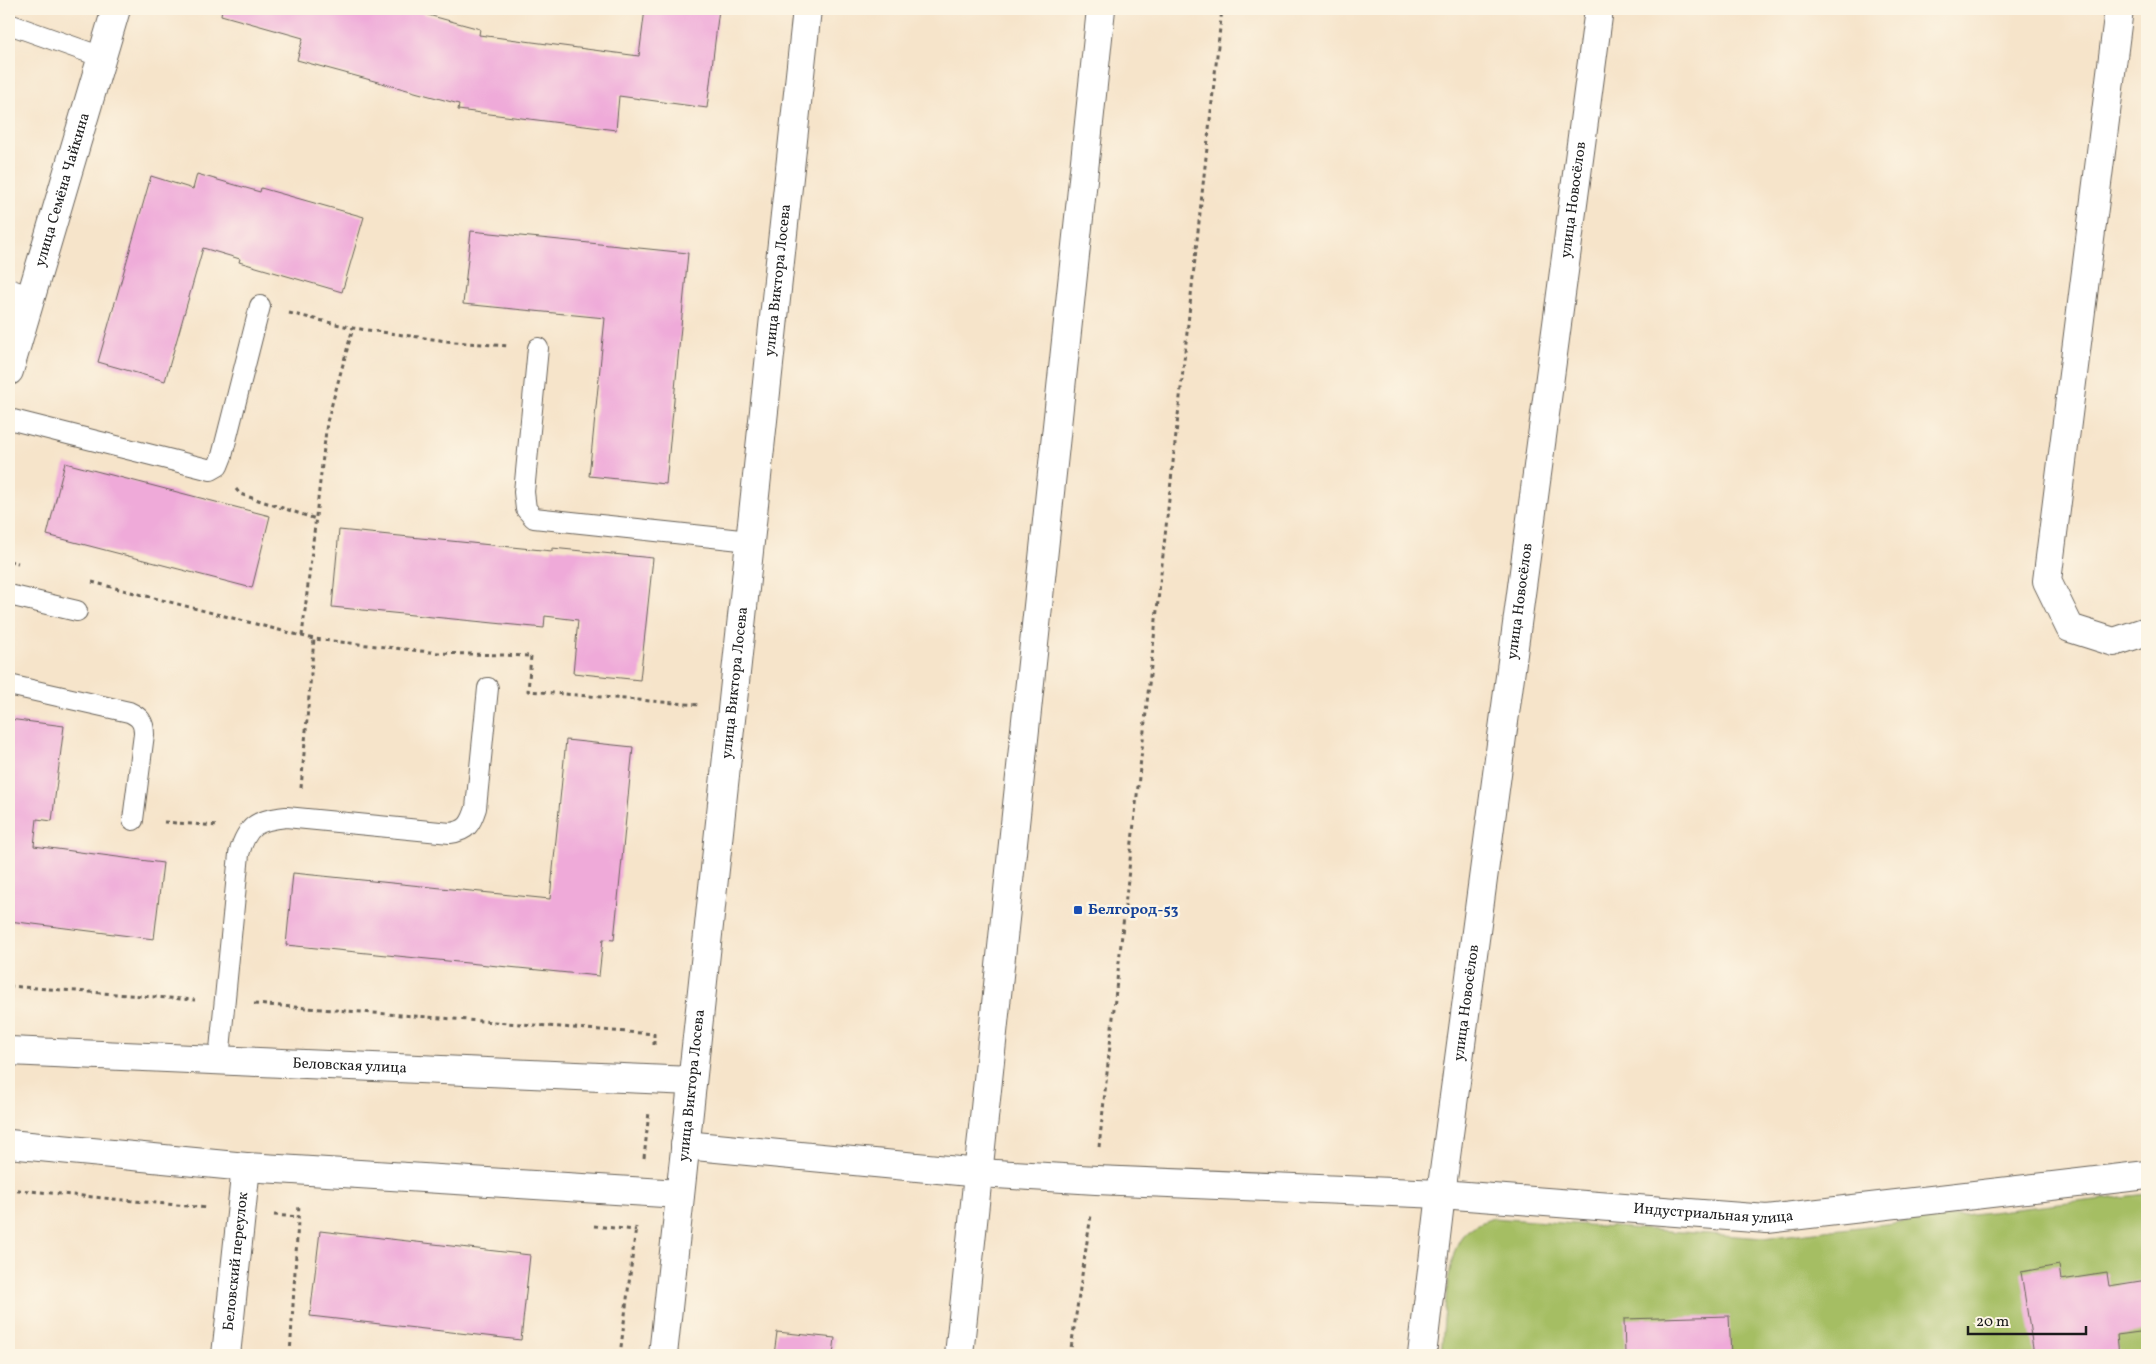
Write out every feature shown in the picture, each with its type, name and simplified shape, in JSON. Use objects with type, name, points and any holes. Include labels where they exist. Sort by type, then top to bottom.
[{"type":"street","name":"улица Семёна Чайкина","points":[[9,371],[20,293],[102,57],[116,9]]},
{"type":"street","name":"улица Виктора Лосева","points":[[663,1355],[808,9]]},
{"type":"street","points":[[959,1355],[980,1173],[1101,9]]},
{"type":"street","name":"улица Новосёлов","points":[[1441,1194],[1599,9]]},
{"type":"street","points":[[2119,9],[2047,581],[2070,628],[2114,642],[2147,631]]},
{"type":"street","name":"Беловская улица","points":[[9,1051],[692,1081]]},
{"type":"street","points":[[9,1144],[246,1167],[680,1194]]},
{"type":"street","name":"Индустриальная улица","points":[[685,1145],[980,1173],[1096,1180],[1441,1194],[1767,1219],[2147,1175]]},
{"type":"street","name":"Беловский переулок","points":[[226,1355],[246,1167]]},
{"type":"street","points":[[1422,1355],[1441,1194]]},
{"type":"lane","points":[[9,24],[102,57]]},
{"type":"lane","points":[[9,419],[211,470],[218,466],[260,306]]},
{"type":"lane","points":[[538,348],[524,492],[526,508],[534,518],[750,541]]},
{"type":"lane","points":[[9,595],[77,611]]},
{"type":"lane","points":[[9,685],[130,712],[138,716],[144,724],[144,734],[133,820]]},
{"type":"lane","points":[[219,1060],[239,854],[243,838],[254,824],[269,819],[286,817],[450,833],[460,832],[471,824],[476,808],[488,688]]},
{"type":"path","points":[[1070,1355],[1096,1180],[1222,9]]},
{"type":"path","points":[[260,306],[353,328],[454,342],[538,348]]},
{"type":"path","points":[[302,636],[327,422],[353,328]]},
{"type":"path","points":[[218,466],[240,494],[316,519]]},
{"type":"path","points":[[9,561],[28,566]]},
{"type":"path","points":[[84,580],[314,640],[439,653],[531,656],[528,691],[732,707]]},
{"type":"path","points":[[299,818],[314,640]]},
{"type":"path","points":[[133,820],[251,828]]},
{"type":"path","points":[[9,986],[654,1034],[653,1079],[620,1355]]},
{"type":"path","points":[[9,1189],[241,1212]]},
{"type":"path","points":[[290,1355],[299,1202],[304,1198]]},
{"type":"path","points":[[587,1225],[636,1230]]},
{"type":"green space","points":[[2147,1194],[2147,1355],[1441,1355],[1449,1274],[1457,1245],[1463,1235],[1470,1229],[1493,1218],[1763,1238]]},
{"type":"building","points":[[222,9],[406,9],[480,29],[479,35],[639,56],[645,9],[719,9],[707,108],[619,96],[616,130],[458,110],[459,104],[297,60],[303,38],[221,15]]},
{"type":"building","points":[[197,174],[260,192],[261,188],[364,217],[342,292],[239,262],[240,259],[203,248],[165,381],[98,362],[151,176],[193,189]]},
{"type":"building","points":[[471,231],[688,253],[666,484],[589,476],[605,318],[463,304]]},
{"type":"building","points":[[65,463],[270,516],[252,588],[47,535]]},
{"type":"building","points":[[339,530],[552,551],[552,548],[653,558],[640,680],[573,673],[578,620],[545,616],[544,628],[332,607]]},
{"type":"building","points":[[9,719],[64,726],[52,821],[37,819],[34,846],[163,863],[154,939],[9,921]]},
{"type":"building","points":[[566,740],[633,747],[614,940],[603,939],[599,976],[286,945],[293,873],[550,899]]},
{"type":"building","points":[[320,1231],[530,1255],[521,1340],[310,1316]]},
{"type":"building","points":[[2059,1265],[2061,1280],[2107,1273],[2109,1286],[2147,1280],[2147,1331],[2117,1335],[2119,1355],[2034,1355],[2021,1272]]},
{"type":"building","points":[[1729,1316],[1731,1355],[1625,1355],[1624,1319]]},
{"type":"building","points":[[777,1332],[835,1338],[833,1355],[774,1355]]},
{"type":"place","name":"Белгород-53","points":[[1078,910]]}]
